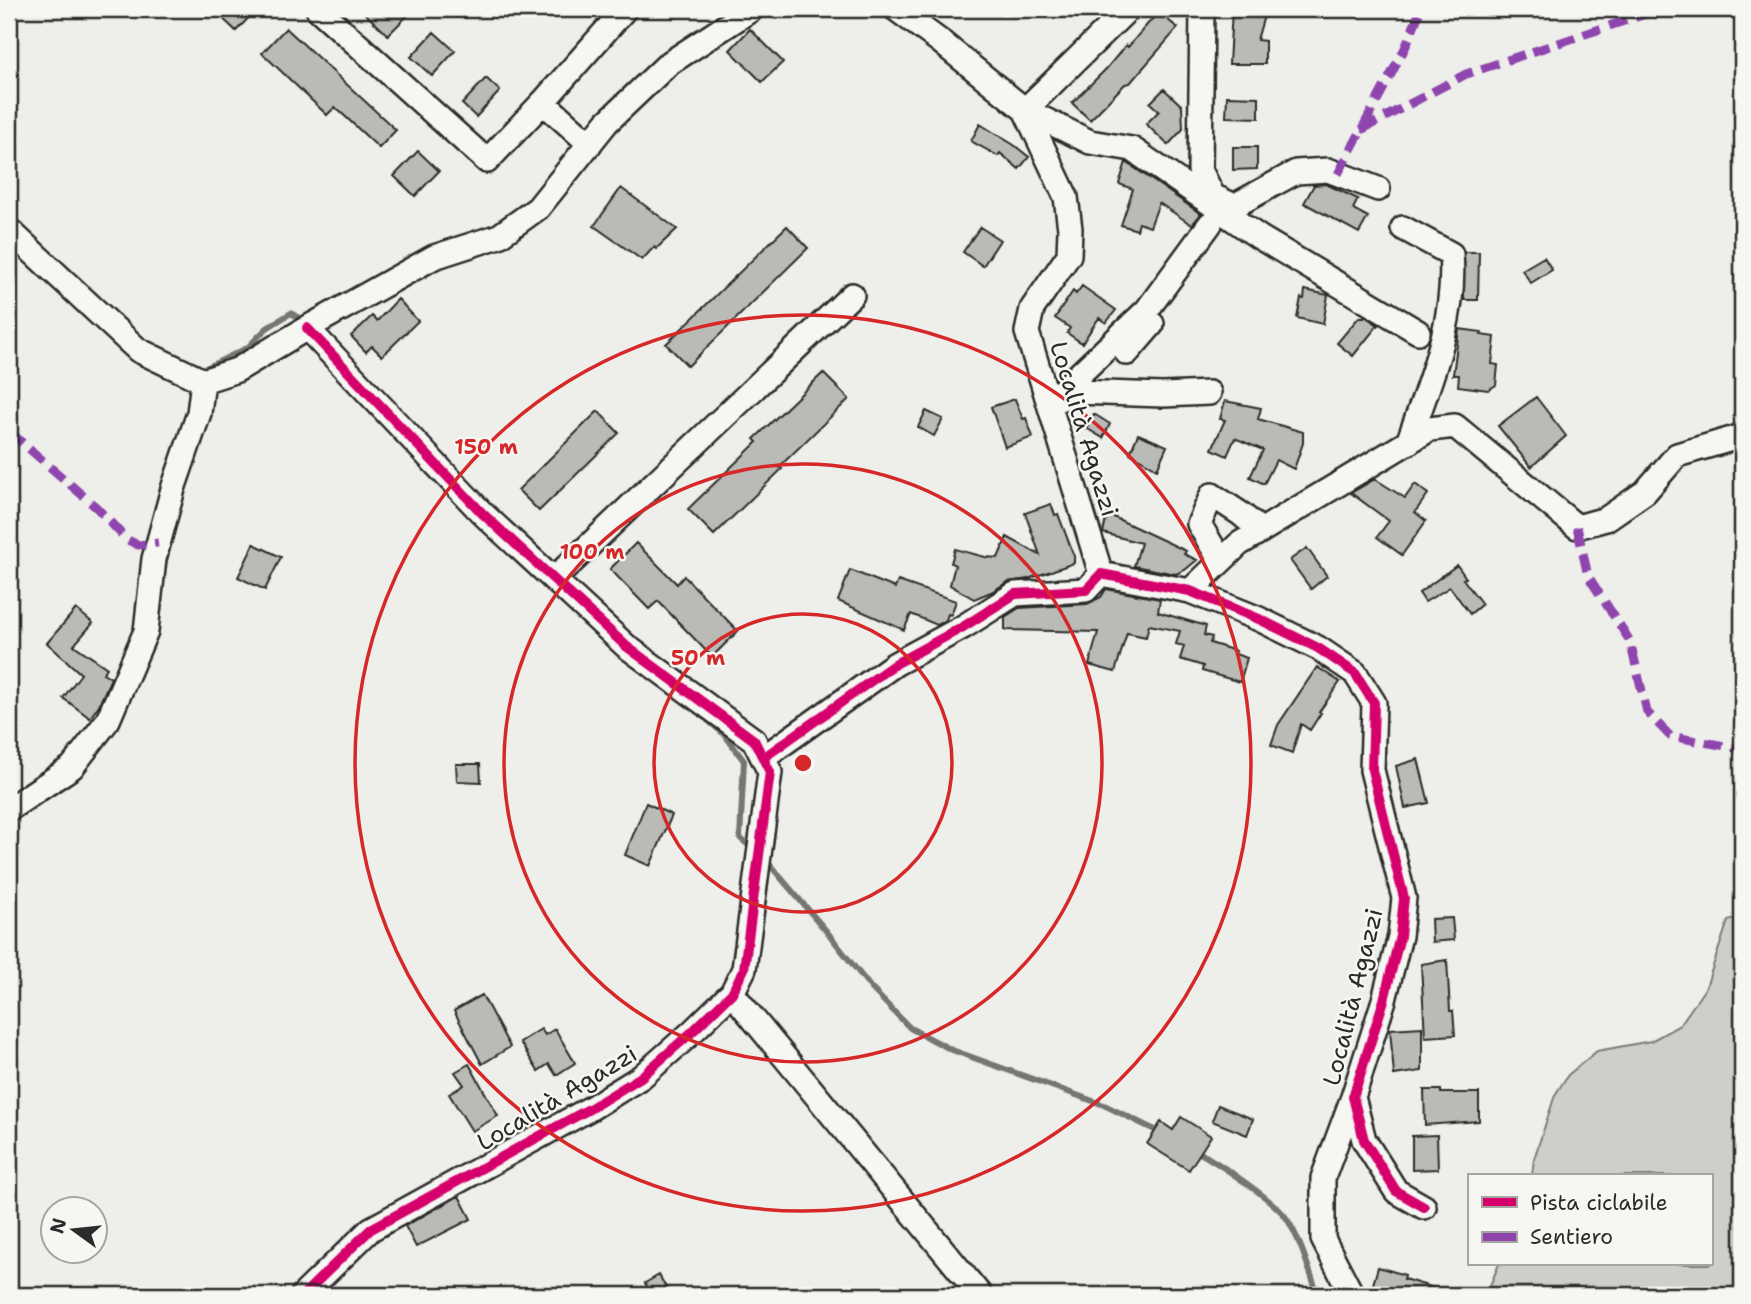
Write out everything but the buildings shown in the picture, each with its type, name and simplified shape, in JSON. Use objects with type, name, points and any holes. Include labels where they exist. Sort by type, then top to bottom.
[{"type":"street","points":[[318,9],[487,161],[625,9]]},
{"type":"street","points":[[9,230],[138,350],[203,381],[237,370],[434,257],[499,236],[538,208],[607,122],[668,64],[752,9]]},
{"type":"street","name":"Località Agazzi","points":[[896,9],[942,42],[1025,110],[1090,142],[1132,149],[1219,220],[1259,237],[1418,332]]},
{"type":"street","points":[[1025,110],[1128,9]]},
{"type":"street","points":[[1202,9],[1200,170],[1213,196],[1234,206],[1296,172],[1328,170],[1378,189]]},
{"type":"street","points":[[543,102],[590,144]]},
{"type":"street","name":"Località Agazzi","points":[[1025,110],[1066,197],[1070,229],[1069,255],[1032,309],[1027,331],[1101,574],[1190,591],[1259,619],[1318,648],[1355,673],[1374,703],[1372,770],[1404,898],[1400,936],[1384,1000],[1353,1097],[1364,1140],[1396,1191],[1424,1207]]},
{"type":"street","points":[[1127,353],[1184,285],[1219,220]]},
{"type":"street","points":[[1049,403],[1147,310],[1219,220]]},
{"type":"street","points":[[1403,228],[1451,254],[1453,277],[1442,342],[1408,443]]},
{"type":"street","points":[[554,579],[852,295]]},
{"type":"street","points":[[307,328],[482,513],[626,646],[754,740],[763,758],[895,664],[1015,594],[1086,590],[1101,574]]},
{"type":"street","points":[[9,809],[72,767],[108,720],[146,631],[154,559],[173,489],[199,413],[203,381]]},
{"type":"street","points":[[1049,403],[1075,393],[1209,393]]},
{"type":"street","points":[[1190,591],[1239,544],[1430,429],[1455,426],[1577,527],[1606,519],[1645,492],[1677,455],[1742,436]]},
{"type":"street","points":[[1221,561],[1199,524],[1212,495],[1261,531]]},
{"type":"street","name":"Località Agazzi","points":[[303,1295],[371,1228],[591,1108],[640,1077],[691,1033],[732,992],[744,969],[762,837],[770,772],[763,758]]},
{"type":"street","points":[[732,992],[980,1295]]},
{"type":"street","points":[[1352,1295],[1323,1239],[1324,1178],[1353,1097]]},
{"type":"shaded area","points":[[1742,917],[1742,1295],[1486,1295],[1498,1266],[1712,1266],[1712,1174],[1532,1174],[1534,1159],[1555,1095],[1568,1075],[1597,1051],[1651,1041],[1680,1025],[1706,987],[1728,921]]},
{"type":"waterway","points":[[202,370],[247,348],[267,328],[291,313],[307,323]]},
{"type":"waterway","points":[[704,717],[725,735],[744,761],[740,838],[753,849]]},
{"type":"waterway","points":[[764,858],[871,988],[910,1028],[952,1050],[1104,1105],[1161,1133]]},
{"type":"waterway","points":[[1195,1150],[1244,1182],[1281,1211],[1296,1237],[1318,1295]]},
{"type":"marked path","points":[[1338,174],[1405,48],[1421,9]]},
{"type":"marked path","points":[[1361,130],[1466,74],[1660,9]]},
{"type":"marked path","points":[[1733,9],[1742,9]]},
{"type":"marked path","points":[[9,431],[97,508],[126,539],[138,545],[158,543]]},
{"type":"marked path","points":[[1577,527],[1588,576],[1630,641],[1647,712],[1670,736],[1742,749]]},
{"type":"cycle path","points":[[303,1295],[371,1229],[591,1108],[641,1077],[732,993],[744,969],[770,772],[754,740],[626,646],[482,513],[307,328]]},
{"type":"cycle path","points":[[763,758],[895,664],[963,627],[1015,594],[1086,590],[1101,574],[1190,591],[1259,619],[1318,648],[1355,673],[1374,703],[1372,770],[1404,898],[1400,936],[1384,1000],[1353,1097],[1364,1140],[1396,1191],[1424,1207]]}]
